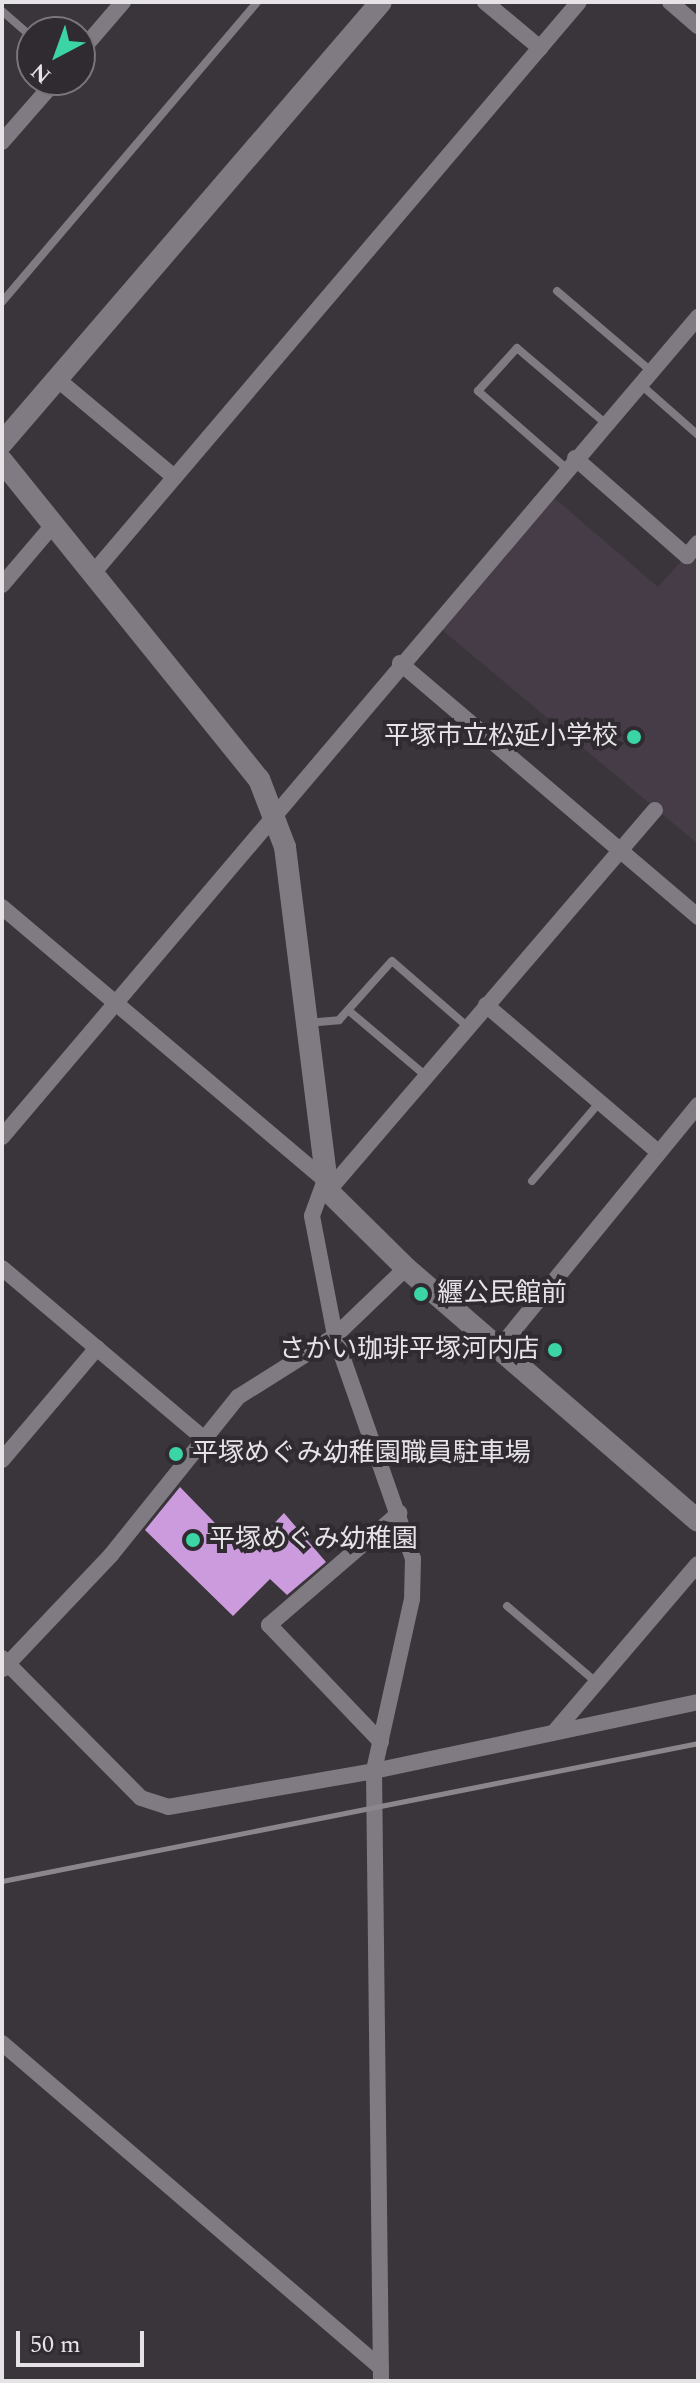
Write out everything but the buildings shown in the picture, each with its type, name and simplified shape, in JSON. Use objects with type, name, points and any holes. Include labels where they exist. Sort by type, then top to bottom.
[{"type":"street","points":[[96,33],[123,2]]},
{"type":"street","points":[[2,443],[381,2]]},
{"type":"street","points":[[485,2],[540,48]]},
{"type":"street","points":[[94,572],[579,2]]},
{"type":"street","points":[[670,2],[698,26]]},
{"type":"street","points":[[2,142],[42,96]]},
{"type":"street","points":[[2,1137],[400,663],[698,317]]},
{"type":"street","points":[[57,379],[174,477]]},
{"type":"street","points":[[2,461],[259,779],[285,847],[304,1023],[327,1185]]},
{"type":"street","points":[[570,463],[687,556],[698,543]]},
{"type":"street","points":[[4,577],[54,524]]},
{"type":"street","points":[[400,663],[698,917]]},
{"type":"street","points":[[381,2375],[374,1771],[412,1599],[413,1559],[335,1336],[312,1216],[327,1185],[426,1076],[655,810]]},
{"type":"street","points":[[2,907],[327,1185],[406,1268],[698,1521]]},
{"type":"street","points":[[486,1005],[658,1152]]},
{"type":"street","points":[[500,1347],[698,1105]]},
{"type":"street","points":[[2,1268],[204,1439]]},
{"type":"street","points":[[406,1268],[335,1336],[238,1397],[111,1555],[4,1664],[141,1798],[168,1807],[374,1771],[698,1702]]},
{"type":"street","points":[[2,1460],[97,1348]]},
{"type":"street","points":[[381,1742],[269,1625],[399,1513]]},
{"type":"street","points":[[556,1730],[698,1564]]},
{"type":"street","points":[[2,2043],[381,2375]]},
{"type":"lane","points":[[2,302],[257,2]]},
{"type":"lane","points":[[557,291],[645,377],[698,435]]},
{"type":"lane","points":[[570,463],[478,391],[517,348],[605,423]]},
{"type":"lane","points":[[304,1023],[339,1020],[392,961],[468,1027]]},
{"type":"lane","points":[[348,1010],[426,1076]]},
{"type":"lane","points":[[532,1181],[600,1102]]},
{"type":"lane","points":[[507,1606],[597,1683]]},
{"type":"shaded area","name":"平塚市立松延小学校","points":[[553,497],[658,587],[683,559],[690,564],[698,556],[698,844],[441,629]]},
{"type":"railway","points":[[2,1881],[698,1743]]},
{"type":"place","name":"平塚市立松延小学校","points":[[634,737]]},
{"type":"place","name":"纒公民館前","points":[[421,1294]]},
{"type":"place","name":"さかい珈琲平塚河内店","points":[[555,1350]]},
{"type":"place","name":"平塚めぐみ幼稚園職員駐車場","points":[[176,1454]]},
{"type":"place","name":"平塚めぐみ幼稚園","points":[[193,1540]]}]
